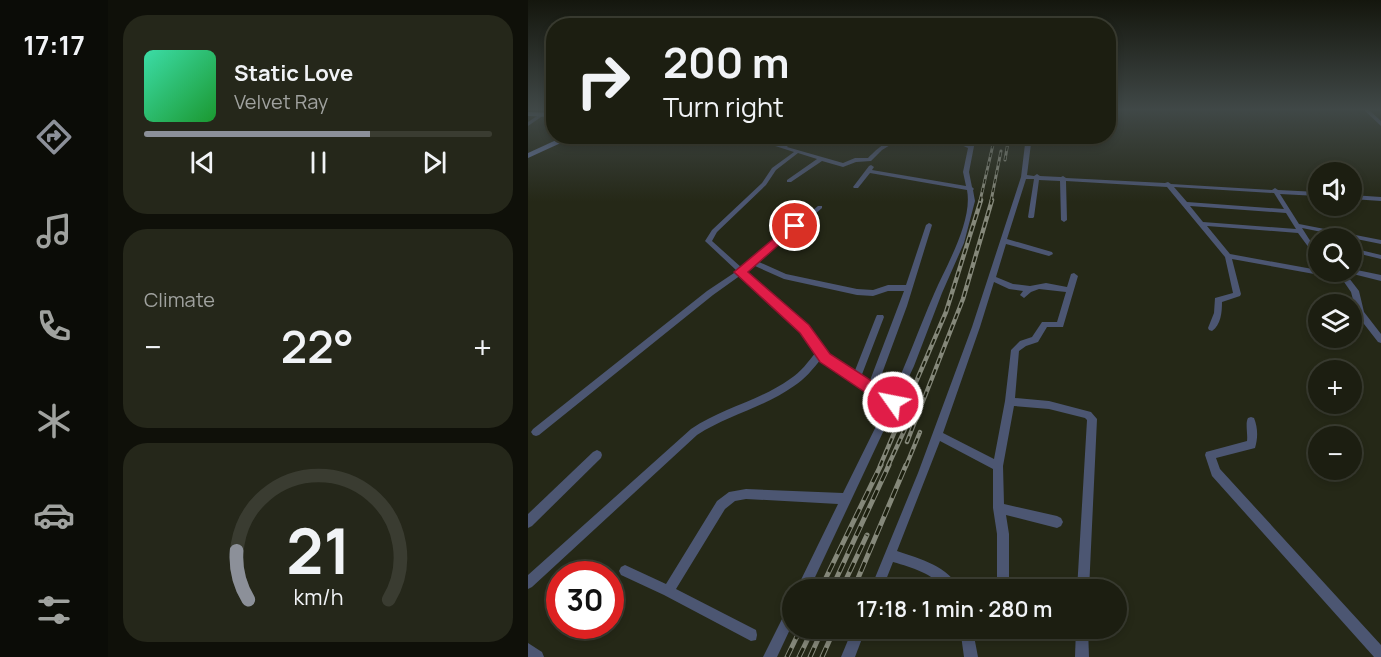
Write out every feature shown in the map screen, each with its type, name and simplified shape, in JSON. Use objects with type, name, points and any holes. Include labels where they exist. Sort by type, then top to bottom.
[{"type":"street","points":[[528,156],[555,144]]},
{"type":"street","points":[[771,144],[842,165],[855,160],[869,160],[889,144]]},
{"type":"street","points":[[783,148],[787,144]]},
{"type":"street","points":[[963,144],[971,147]]},
{"type":"street","points":[[807,579],[893,402],[961,243],[971,210],[971,189],[966,172],[972,144]]},
{"type":"street","points":[[881,579],[993,279],[1024,177],[1028,144]]},
{"type":"street","points":[[795,153],[774,169],[764,184],[709,238],[710,244],[805,329],[821,353],[856,380],[893,402]]},
{"type":"street","points":[[789,181],[821,159]]},
{"type":"street","points":[[856,187],[869,171],[869,160]]},
{"type":"street","points":[[869,171],[971,189]]},
{"type":"street","points":[[1031,217],[1037,176]]},
{"type":"street","points":[[1024,177],[1168,183],[1308,193]]},
{"type":"street","points":[[1063,178],[1064,220]]},
{"type":"street","points":[[1168,183],[1228,256],[1237,294],[1218,300],[1218,313],[1212,328]]},
{"type":"street","points":[[1275,190],[1286,211],[1308,242]]},
{"type":"street","points":[[1362,198],[1381,199]]},
{"type":"street","points":[[1185,204],[1286,211]]},
{"type":"street","points":[[536,432],[754,263],[820,207]]},
{"type":"street","points":[[1202,224],[1298,228],[1381,242]]},
{"type":"street","points":[[872,388],[909,288],[929,225]]},
{"type":"street","points":[[1005,241],[1049,254]]},
{"type":"street","points":[[1362,252],[1381,257]]},
{"type":"street","points":[[1228,256],[1308,268]]},
{"type":"street","points":[[754,263],[784,276],[857,292],[873,293],[888,288],[909,288]]},
{"type":"street","points":[[1362,275],[1381,278]]},
{"type":"street","points":[[1003,579],[1003,534],[999,508],[998,466],[1010,402],[1015,350],[1023,343],[1035,340],[1044,324],[1060,325],[1074,276]]},
{"type":"street","points":[[993,279],[1027,292],[1040,285],[1070,290]]},
{"type":"street","points":[[1350,282],[1355,291],[1360,313],[1381,340]]},
{"type":"street","points":[[856,380],[880,317]]},
{"type":"street","points":[[528,583],[694,432],[722,414],[787,386],[804,373],[821,353]]},
{"type":"street","points":[[1010,402],[1049,405],[1088,415],[1092,419],[1084,579]]},
{"type":"street","points":[[1251,421],[1253,433],[1251,445],[1212,453],[1211,458],[1216,472],[1381,653]]},
{"type":"street","points":[[936,435],[998,466]]},
{"type":"street","points":[[528,522],[597,455]]},
{"type":"street","points":[[668,591],[721,505],[733,496],[746,494],[846,499]]},
{"type":"street","points":[[999,508],[1057,522]]},
{"type":"street","points":[[891,555],[930,568],[945,579]]},
{"type":"street","points":[[625,571],[750,634]]},
{"type":"street","points":[[770,657],[782,632]]},
{"type":"street","points":[[848,657],[855,639]]},
{"type":"street","points":[[971,639],[971,657]]},
{"type":"street","points":[[1082,639],[1082,657]]},
{"type":"street","points":[[528,650],[537,657]]},
{"type":"railway","points":[[980,201],[993,144]]},
{"type":"railway","points":[[1005,160],[1008,144]]},
{"type":"railway","points":[[991,201],[1001,151]]},
{"type":"railway","points":[[880,466],[946,312],[981,200]]},
{"type":"railway","points":[[907,442],[963,299],[992,200]]},
{"type":"railway","points":[[888,466],[905,429]]},
{"type":"railway","points":[[906,466],[920,432]]},
{"type":"railway","points":[[825,579],[881,465]]},
{"type":"railway","points":[[836,579],[889,465]]},
{"type":"railway","points":[[858,579],[906,465]]},
{"type":"railway","points":[[846,579],[867,535]]},
{"type":"railway","points":[[787,657],[796,639]]},
{"type":"railway","points":[[799,657],[808,639]]},
{"type":"railway","points":[[810,657],[818,639]]},
{"type":"railway","points":[[822,657],[830,639]]},
{"type":"route","points":[[795,226],[754,263],[740,272],[805,329],[825,358],[893,402]]}]
